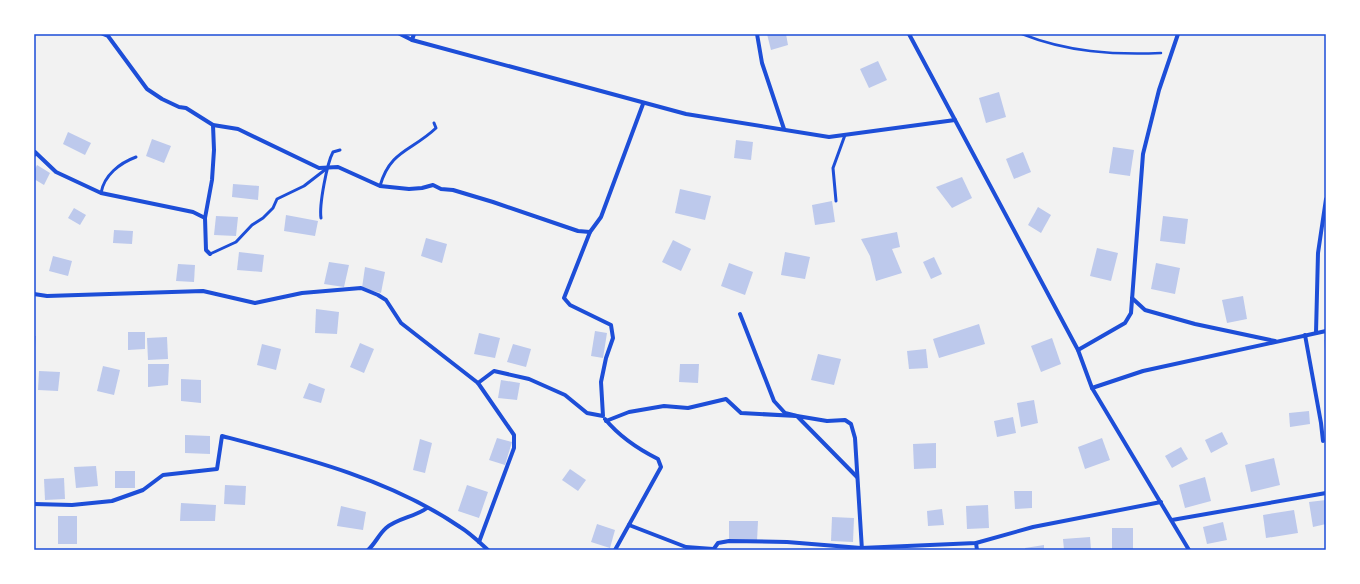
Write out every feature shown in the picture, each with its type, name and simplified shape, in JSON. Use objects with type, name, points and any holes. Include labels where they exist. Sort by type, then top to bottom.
[{"type":"street","points":[[103,34],[108,36],[147,89],[162,99],[179,107],[186,108],[213,125],[238,129],[319,168],[326,169],[338,167],[380,186],[409,189],[433,185],[441,189],[453,190],[493,202],[578,231],[590,232]]},
{"type":"street","points":[[400,34],[412,40],[501,63],[643,104],[686,114],[828,137],[955,120]]},
{"type":"street","points":[[412,40],[414,34]]},
{"type":"street","points":[[757,34],[762,63],[784,129]]},
{"type":"street","points":[[909,34],[1078,350],[1092,388],[1189,550]]},
{"type":"street","points":[[1078,350],[1125,323],[1131,314],[1143,154],[1159,90],[1178,34]]},
{"type":"street","points":[[615,550],[661,467],[658,459],[640,450],[616,432],[603,416],[601,382],[606,358],[613,338],[611,325],[570,305],[564,298],[590,232],[601,217],[643,104]]},
{"type":"street","points":[[210,254],[206,250],[205,218],[212,180],[214,150],[213,125]]},
{"type":"street","points":[[34,155],[35,152],[56,172],[101,193],[192,212],[205,218]]},
{"type":"street","points":[[1316,333],[1318,253],[1326,199]]},
{"type":"street","points":[[34,294],[47,296],[203,292],[255,303],[302,294],[361,288],[378,295],[386,300],[401,323],[478,383],[514,435],[514,448],[479,542]]},
{"type":"street","points":[[1132,298],[1145,310],[1194,324],[1277,341]]},
{"type":"street","points":[[740,314],[774,401],[785,412],[796,416],[857,477]]},
{"type":"street","points":[[1092,388],[1143,371],[1326,331]]},
{"type":"street","points":[[1305,335],[1322,423],[1323,441]]},
{"type":"street","points":[[478,383],[494,371],[529,379],[565,395],[587,413],[603,416]]},
{"type":"street","points":[[606,421],[629,412],[664,406],[688,408],[726,399],[741,413],[796,416],[827,421],[845,420],[852,424],[855,438],[861,549]]},
{"type":"street","points":[[34,504],[72,505],[112,501],[143,490],[163,475],[217,469],[222,436],[302,456],[400,493],[460,527],[488,550]]},
{"type":"street","points":[[1172,520],[1326,493]]},
{"type":"street","points":[[629,525],[686,547],[713,550],[718,543],[729,541],[787,542],[861,549],[976,543],[1033,528],[1161,502]]},
{"type":"street","points":[[368,550],[386,528],[403,519],[420,514],[427,508]]},
{"type":"street","points":[[976,543],[977,550]]},
{"type":"lane","points":[[380,186],[385,170],[393,158],[424,140],[436,128],[434,123]]},
{"type":"lane","points":[[836,201],[833,168],[845,135]]},
{"type":"lane","points":[[322,218],[320,209],[324,192],[326,169],[333,152],[340,150]]},
{"type":"lane","points":[[101,193],[102,186],[112,172],[124,161],[136,157]]},
{"type":"lane","points":[[210,254],[236,242],[252,224],[263,218],[273,208],[277,199],[304,186],[326,169]]},
{"type":"path","points":[[1022,34],[1059,45],[1102,53],[1172,53]]},
{"type":"building","points":[[767,34],[786,34],[788,45],[771,50]]},
{"type":"building","points":[[878,61],[887,80],[869,88],[860,69]]},
{"type":"building","points":[[999,92],[1006,117],[986,123],[979,98]]},
{"type":"building","points":[[68,132],[91,143],[85,155],[63,144]]},
{"type":"building","points":[[152,139],[171,146],[164,163],[146,156]]},
{"type":"building","points":[[736,140],[753,142],[751,160],[734,158]]},
{"type":"building","points":[[1113,147],[1134,150],[1130,176],[1109,173]]},
{"type":"building","points":[[1023,152],[1031,172],[1014,179],[1006,159]]},
{"type":"building","points":[[37,165],[50,173],[44,185],[34,179],[34,171]]},
{"type":"building","points":[[962,177],[972,198],[952,208],[936,187]]},
{"type":"building","points":[[233,184],[259,186],[258,200],[232,197]]},
{"type":"building","points":[[680,189],[711,196],[705,220],[675,213]]},
{"type":"building","points":[[832,201],[835,222],[815,225],[812,205]]},
{"type":"building","points":[[1038,207],[1051,215],[1041,233],[1028,225]]},
{"type":"building","points":[[74,208],[86,215],[80,225],[68,218]]},
{"type":"building","points":[[286,215],[318,221],[315,236],[284,231]]},
{"type":"building","points":[[216,216],[238,217],[236,236],[214,235]]},
{"type":"building","points":[[1163,216],[1188,219],[1185,244],[1160,241]]},
{"type":"building","points":[[114,230],[133,231],[132,244],[113,243]]},
{"type":"building","points":[[897,232],[900,247],[892,249],[902,273],[876,281],[870,256],[861,239]]},
{"type":"building","points":[[426,238],[447,244],[442,263],[421,256]]},
{"type":"building","points":[[673,240],[691,249],[681,271],[662,262]]},
{"type":"building","points":[[1097,248],[1118,253],[1111,281],[1090,276]]},
{"type":"building","points":[[239,252],[264,255],[262,272],[237,270]]},
{"type":"building","points":[[785,252],[810,257],[805,279],[781,275]]},
{"type":"building","points":[[53,256],[72,261],[68,276],[49,271]]},
{"type":"building","points":[[934,257],[942,274],[931,279],[923,262]]},
{"type":"building","points":[[329,262],[349,265],[344,287],[324,284]]},
{"type":"building","points":[[729,263],[753,272],[745,295],[721,286]]},
{"type":"building","points":[[1156,263],[1180,268],[1175,294],[1151,289]]},
{"type":"building","points":[[178,264],[195,265],[194,282],[176,281]]},
{"type":"building","points":[[365,267],[385,272],[381,293],[362,288]]},
{"type":"building","points":[[1243,296],[1247,319],[1227,323],[1222,300]]},
{"type":"building","points":[[316,309],[339,312],[337,334],[315,333]]},
{"type":"building","points":[[979,324],[985,344],[939,358],[933,339]]},
{"type":"building","points":[[595,331],[607,333],[603,358],[591,356]]},
{"type":"building","points":[[128,332],[145,332],[145,349],[128,350]]},
{"type":"building","points":[[479,333],[500,338],[495,358],[474,354]]},
{"type":"building","points":[[34,336],[36,336],[35,348],[34,347]]},
{"type":"building","points":[[167,337],[168,359],[148,360],[147,338]]},
{"type":"building","points":[[1052,338],[1061,364],[1041,372],[1031,346]]},
{"type":"building","points":[[1324,340],[1326,340],[1326,350],[1325,350]]},
{"type":"building","points":[[360,343],[374,349],[364,373],[350,367]]},
{"type":"building","points":[[262,344],[281,349],[276,370],[257,365]]},
{"type":"building","points":[[513,344],[531,349],[526,367],[507,362]]},
{"type":"building","points":[[926,349],[928,368],[909,369],[907,351]]},
{"type":"building","points":[[818,354],[841,359],[834,385],[811,380]]},
{"type":"building","points":[[148,364],[169,364],[168,385],[148,387]]},
{"type":"building","points":[[680,364],[699,364],[698,383],[679,382]]},
{"type":"building","points":[[103,366],[120,370],[114,395],[97,391]]},
{"type":"building","points":[[39,371],[60,372],[58,391],[38,390]]},
{"type":"building","points":[[181,379],[201,380],[201,403],[181,401]]},
{"type":"building","points":[[501,380],[520,383],[517,400],[498,398]]},
{"type":"building","points":[[309,383],[325,389],[321,403],[303,398]]},
{"type":"building","points":[[1034,400],[1038,423],[1021,427],[1017,403]]},
{"type":"building","points":[[1309,411],[1310,424],[1290,427],[1289,413]]},
{"type":"building","points":[[1013,417],[1016,433],[997,437],[994,421]]},
{"type":"building","points":[[1222,432],[1228,444],[1211,453],[1205,440]]},
{"type":"building","points":[[185,435],[210,436],[210,454],[185,453]]},
{"type":"building","points":[[497,438],[512,442],[505,465],[489,460]]},
{"type":"building","points":[[1102,438],[1110,460],[1085,469],[1078,447]]},
{"type":"building","points":[[420,439],[432,443],[425,473],[413,470]]},
{"type":"building","points":[[936,443],[936,468],[914,469],[913,444]]},
{"type":"building","points":[[1181,447],[1188,459],[1172,468],[1165,456]]},
{"type":"building","points":[[1274,458],[1280,485],[1251,492],[1245,465]]},
{"type":"building","points":[[96,466],[98,486],[76,488],[74,467]]},
{"type":"building","points":[[570,469],[586,480],[578,491],[562,480]]},
{"type":"building","points":[[115,471],[135,471],[135,488],[115,488]]},
{"type":"building","points":[[1205,477],[1211,501],[1185,508],[1179,485]]},
{"type":"building","points":[[64,478],[65,499],[45,500],[44,479]]},
{"type":"building","points":[[225,485],[246,486],[245,505],[224,504]]},
{"type":"building","points":[[467,485],[488,492],[479,518],[458,511]]},
{"type":"building","points":[[1014,491],[1032,491],[1032,508],[1015,509]]},
{"type":"building","points":[[1326,500],[1326,524],[1313,527],[1309,502]]},
{"type":"building","points":[[181,503],[216,505],[215,521],[180,521]]},
{"type":"building","points":[[988,505],[989,528],[967,529],[966,506]]},
{"type":"building","points":[[341,506],[366,512],[363,530],[337,526]]},
{"type":"building","points":[[942,509],[944,525],[928,526],[927,511]]},
{"type":"building","points":[[1294,510],[1298,533],[1266,538],[1263,515]]},
{"type":"building","points":[[58,516],[77,516],[77,544],[58,544]]},
{"type":"building","points":[[832,517],[854,518],[853,542],[831,541]]},
{"type":"building","points":[[729,521],[758,521],[757,541],[729,541]]},
{"type":"building","points":[[1223,522],[1227,540],[1207,544],[1203,527]]},
{"type":"building","points":[[597,524],[615,530],[610,548],[591,542]]},
{"type":"building","points":[[1112,528],[1133,528],[1133,550],[1112,550]]},
{"type":"building","points":[[1090,537],[1091,550],[1064,550],[1063,539]]},
{"type":"building","points":[[1044,545],[1044,550],[1025,550],[1025,548]]}]
